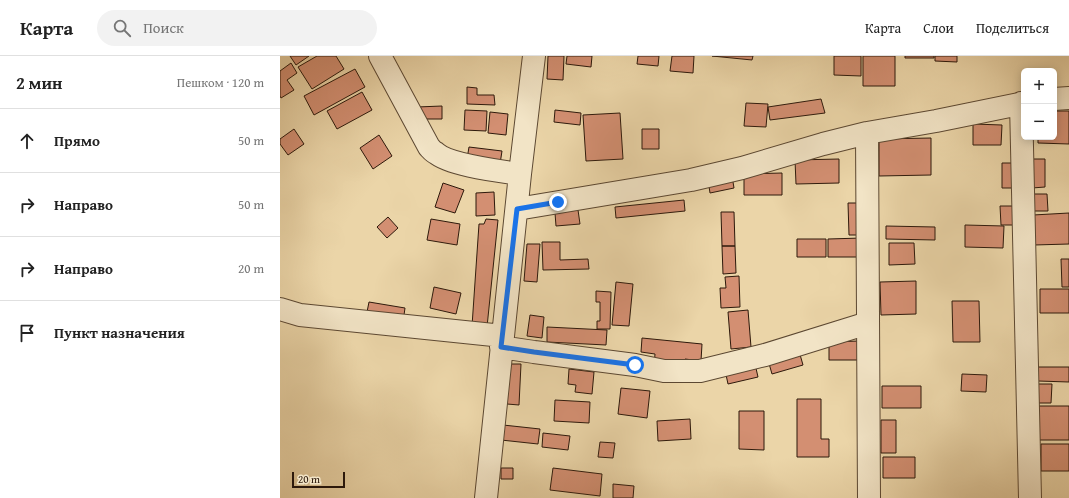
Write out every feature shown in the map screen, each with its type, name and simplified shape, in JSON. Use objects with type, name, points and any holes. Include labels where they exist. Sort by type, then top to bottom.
[{"type":"street","points":[[380,56],[429,146],[436,154],[459,163],[520,174]]},
{"type":"street","points":[[486,498],[534,56]]},
{"type":"street","points":[[1057,99],[1069,98]]},
{"type":"street","points":[[517,209],[691,180],[742,168],[823,144],[867,133],[936,121],[1021,103]]},
{"type":"street","points":[[1023,104],[1030,498]]},
{"type":"street","points":[[867,133],[869,498]]},
{"type":"street","points":[[280,309],[300,315],[502,342],[534,352],[635,365],[664,371],[692,371],[722,366],[765,355],[868,323]]},
{"type":"building","points":[[290,56],[309,56],[296,65]]},
{"type":"building","points":[[317,56],[336,56],[344,69],[312,89],[298,67]]},
{"type":"building","points":[[548,56],[564,56],[563,80],[547,79]]},
{"type":"building","points":[[567,56],[592,56],[591,67],[566,64]]},
{"type":"building","points":[[638,56],[659,56],[658,66],[637,64]]},
{"type":"building","points":[[672,56],[694,56],[693,73],[670,71]]},
{"type":"building","points":[[712,56],[753,56],[752,60]]},
{"type":"building","points":[[834,56],[861,56],[861,76],[834,75]]},
{"type":"building","points":[[863,56],[895,56],[895,86],[863,86]]},
{"type":"building","points":[[905,56],[934,56],[934,58],[905,58]]},
{"type":"building","points":[[935,56],[957,56],[957,62],[935,61]]},
{"type":"building","points":[[291,63],[297,73],[287,80],[294,90],[281,98],[280,71]]},
{"type":"building","points":[[355,69],[365,87],[314,115],[304,96]]},
{"type":"building","points":[[467,87],[477,88],[477,95],[494,95],[495,105],[467,104]]},
{"type":"building","points":[[362,92],[372,110],[337,129],[327,111]]},
{"type":"building","points":[[821,99],[825,113],[770,120],[768,107]]},
{"type":"building","points":[[746,103],[768,104],[766,127],[744,126]]},
{"type":"building","points":[[442,106],[442,119],[417,119],[417,107]]},
{"type":"building","points":[[465,110],[487,111],[486,131],[464,130]]},
{"type":"building","points":[[555,110],[581,113],[580,125],[554,122]]},
{"type":"building","points":[[1057,111],[1069,111],[1069,144],[1038,143],[1038,140],[1057,140]]},
{"type":"building","points":[[490,112],[508,114],[506,135],[488,133]]},
{"type":"building","points":[[620,113],[623,159],[586,161],[583,115]]},
{"type":"building","points":[[973,124],[1002,125],[1001,145],[973,145]]},
{"type":"building","points":[[294,129],[304,144],[288,155],[280,144],[280,139]]},
{"type":"building","points":[[642,129],[659,129],[659,149],[642,149]]},
{"type":"building","points":[[379,135],[392,156],[373,169],[360,148]]},
{"type":"building","points":[[931,138],[931,175],[879,176],[879,139]]},
{"type":"building","points":[[469,147],[502,151],[500,164],[467,159]]},
{"type":"building","points":[[839,159],[839,183],[796,184],[795,160]]},
{"type":"building","points":[[1031,159],[1045,159],[1045,187],[1032,188]]},
{"type":"building","points":[[1002,163],[1013,163],[1013,188],[1002,188]]},
{"type":"building","points":[[782,173],[782,195],[744,195],[744,174]]},
{"type":"building","points":[[732,176],[734,188],[710,193],[708,180]]},
{"type":"building","points":[[443,183],[464,190],[455,213],[435,207]]},
{"type":"building","points":[[494,192],[495,215],[476,216],[476,193]]},
{"type":"building","points":[[1034,194],[1047,194],[1048,211],[1034,211]]},
{"type":"building","points":[[684,200],[685,211],[616,218],[615,207]]},
{"type":"building","points":[[848,203],[862,203],[862,235],[849,235]]},
{"type":"building","points":[[1000,206],[1016,206],[1016,225],[1001,225]]},
{"type":"building","points":[[578,210],[580,224],[556,226],[555,213]]},
{"type":"building","points":[[721,212],[734,212],[735,246],[722,246]]},
{"type":"building","points":[[1069,213],[1069,244],[1034,245],[1033,215]]},
{"type":"building","points":[[388,217],[398,228],[387,238],[377,227]]},
{"type":"building","points":[[431,219],[460,224],[457,245],[427,240]]},
{"type":"building","points":[[486,219],[498,220],[487,327],[472,326],[479,224],[484,224]]},
{"type":"building","points":[[965,225],[1004,226],[1003,248],[965,247]]},
{"type":"building","points":[[886,226],[935,227],[935,240],[886,239]]},
{"type":"building","points":[[862,238],[863,257],[828,257],[828,239]]},
{"type":"building","points":[[797,239],[826,239],[826,257],[797,257]]},
{"type":"building","points":[[542,242],[560,242],[560,260],[588,259],[589,269],[543,270]]},
{"type":"building","points":[[889,243],[914,243],[915,264],[889,265]]},
{"type":"building","points":[[527,244],[540,244],[537,282],[524,281]]},
{"type":"building","points":[[722,246],[735,246],[736,273],[723,274]]},
{"type":"building","points":[[1061,259],[1069,259],[1069,287],[1062,287]]},
{"type":"building","points":[[739,276],[740,307],[721,308],[720,288],[726,288],[725,277]]},
{"type":"building","points":[[916,281],[916,314],[881,315],[880,282]]},
{"type":"building","points":[[616,282],[633,284],[629,326],[612,325]]},
{"type":"building","points":[[434,287],[461,293],[456,314],[430,308]]},
{"type":"building","points":[[1040,289],[1069,289],[1069,313],[1040,313]]},
{"type":"building","points":[[596,291],[611,292],[610,329],[597,329],[597,321],[600,321],[600,302],[596,302]]},
{"type":"building","points":[[952,301],[979,301],[980,342],[953,342]]},
{"type":"building","points":[[369,302],[405,308],[403,322],[366,317]]},
{"type":"building","points":[[748,310],[751,347],[731,349],[728,312]]},
{"type":"building","points":[[530,315],[544,317],[542,338],[527,336]]},
{"type":"building","points":[[547,327],[607,330],[606,345],[547,342]]},
{"type":"building","points":[[642,338],[702,344],[701,361],[685,359],[684,370],[654,367],[655,354],[641,352]]},
{"type":"building","points":[[859,341],[859,360],[829,360],[829,342]]},
{"type":"building","points":[[799,351],[803,365],[772,374],[768,360]]},
{"type":"building","points":[[509,364],[521,364],[519,405],[507,404]]},
{"type":"building","points":[[755,364],[758,377],[728,384],[725,370]]},
{"type":"building","points":[[1038,367],[1069,367],[1069,382],[1038,381]]},
{"type":"building","points":[[569,369],[594,372],[592,394],[575,392],[576,385],[568,384]]},
{"type":"building","points":[[962,374],[987,375],[986,392],[961,391]]},
{"type":"building","points":[[1037,384],[1052,384],[1051,403],[1037,403]]},
{"type":"building","points":[[882,386],[921,386],[921,408],[882,408]]},
{"type":"building","points":[[621,388],[650,391],[647,418],[618,414]]},
{"type":"building","points":[[797,399],[821,399],[821,439],[829,439],[829,457],[797,457]]},
{"type":"building","points":[[555,400],[590,402],[589,423],[554,421]]},
{"type":"building","points":[[1036,406],[1069,406],[1069,440],[1037,440]]},
{"type":"building","points":[[739,411],[764,411],[764,450],[739,449]]},
{"type":"building","points":[[690,419],[691,439],[658,441],[657,421]]},
{"type":"building","points":[[881,420],[896,420],[896,453],[881,453]]},
{"type":"building","points":[[503,425],[540,429],[538,444],[501,440]]},
{"type":"building","points":[[543,433],[570,436],[568,450],[542,447]]},
{"type":"building","points":[[600,442],[615,443],[613,458],[598,457]]},
{"type":"building","points":[[1041,444],[1069,444],[1069,471],[1041,471]]},
{"type":"building","points":[[883,457],[915,457],[915,478],[883,478]]},
{"type":"building","points":[[501,468],[513,468],[513,479],[501,479]]},
{"type":"building","points":[[553,468],[602,474],[600,496],[550,490]]},
{"type":"building","points":[[613,484],[634,486],[633,498],[613,498]]},
{"type":"route","points":[[558,202],[517,209],[501,347],[635,365]]}]
